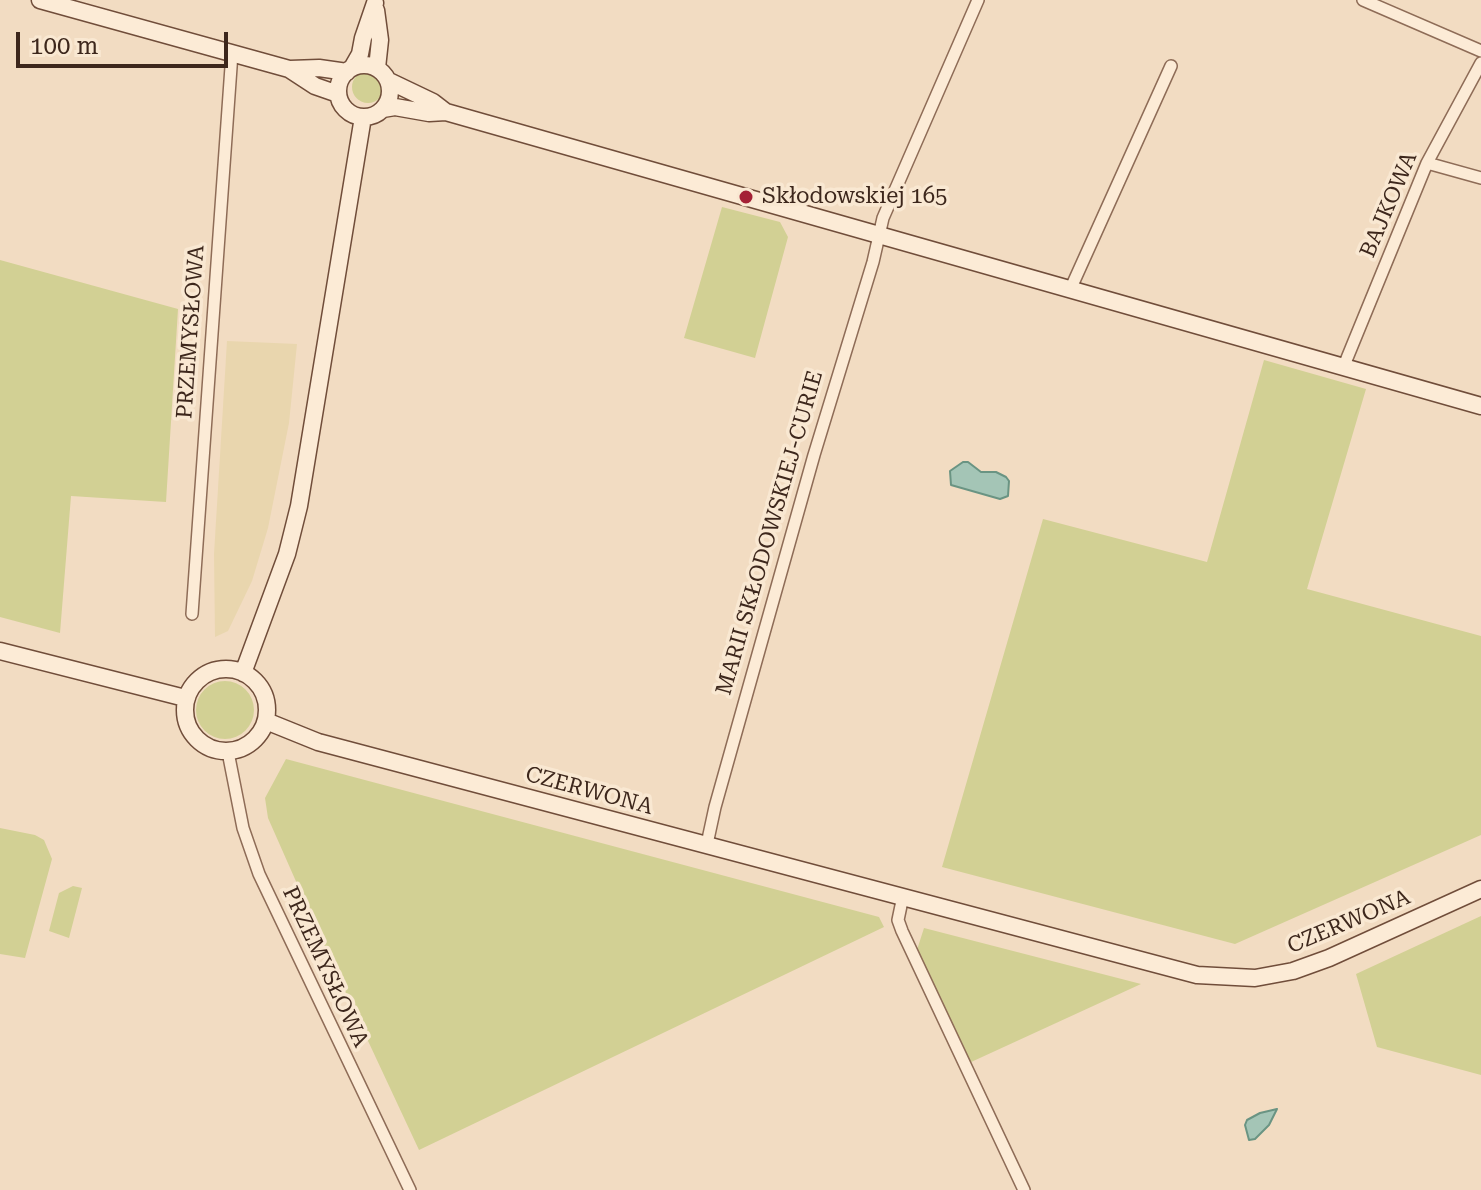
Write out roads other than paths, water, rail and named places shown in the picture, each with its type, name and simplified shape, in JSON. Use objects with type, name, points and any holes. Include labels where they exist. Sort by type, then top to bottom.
[{"type":"street","points":[[40,0],[289,69],[315,86],[338,94]]},
{"type":"street","name":"MARII SKŁODOWSKIEJ-CURIE","points":[[707,844],[719,792],[883,218],[978,0]]},
{"type":"street","points":[[1363,0],[1481,51]]},
{"type":"street","points":[[376,2],[380,40],[377,68]]},
{"type":"street","points":[[376,2],[360,54],[339,84],[338,94],[346,109],[363,117],[395,107],[429,113],[446,112],[1481,406]]},
{"type":"street","name":"PRZEMYSŁOWA","points":[[192,614],[228,70],[232,53]]},
{"type":"street","name":"BAJKOWA","points":[[1343,368],[1427,163],[1481,63]]},
{"type":"street","points":[[289,69],[349,70],[369,65],[377,68],[389,81],[433,102],[446,112]]},
{"type":"street","points":[[1070,290],[1171,66]]},
{"type":"street","points":[[383,109],[390,96],[389,81]]},
{"type":"street","points":[[243,673],[287,554],[299,506],[363,117]]},
{"type":"street","points":[[1427,163],[1481,178]]},
{"type":"street","points":[[0,651],[185,698]]},
{"type":"street","points":[[230,669],[243,673],[254,680],[262,691],[266,721],[254,741],[243,748],[228,752],[216,750],[193,735],[187,722],[185,698],[205,675],[230,669]]},
{"type":"street","name":"CZERWONA","points":[[266,721],[318,742],[1197,975],[1237,978],[1274,975],[1320,962],[1481,889]]},
{"type":"street","name":"PRZEMYSŁOWA","points":[[228,752],[243,828],[259,874],[410,1190]]},
{"type":"street","points":[[903,896],[898,920],[902,931],[1024,1190]]},
{"type":"place","name":"Skłodowskiej 165","points":[[746,197]]}]
